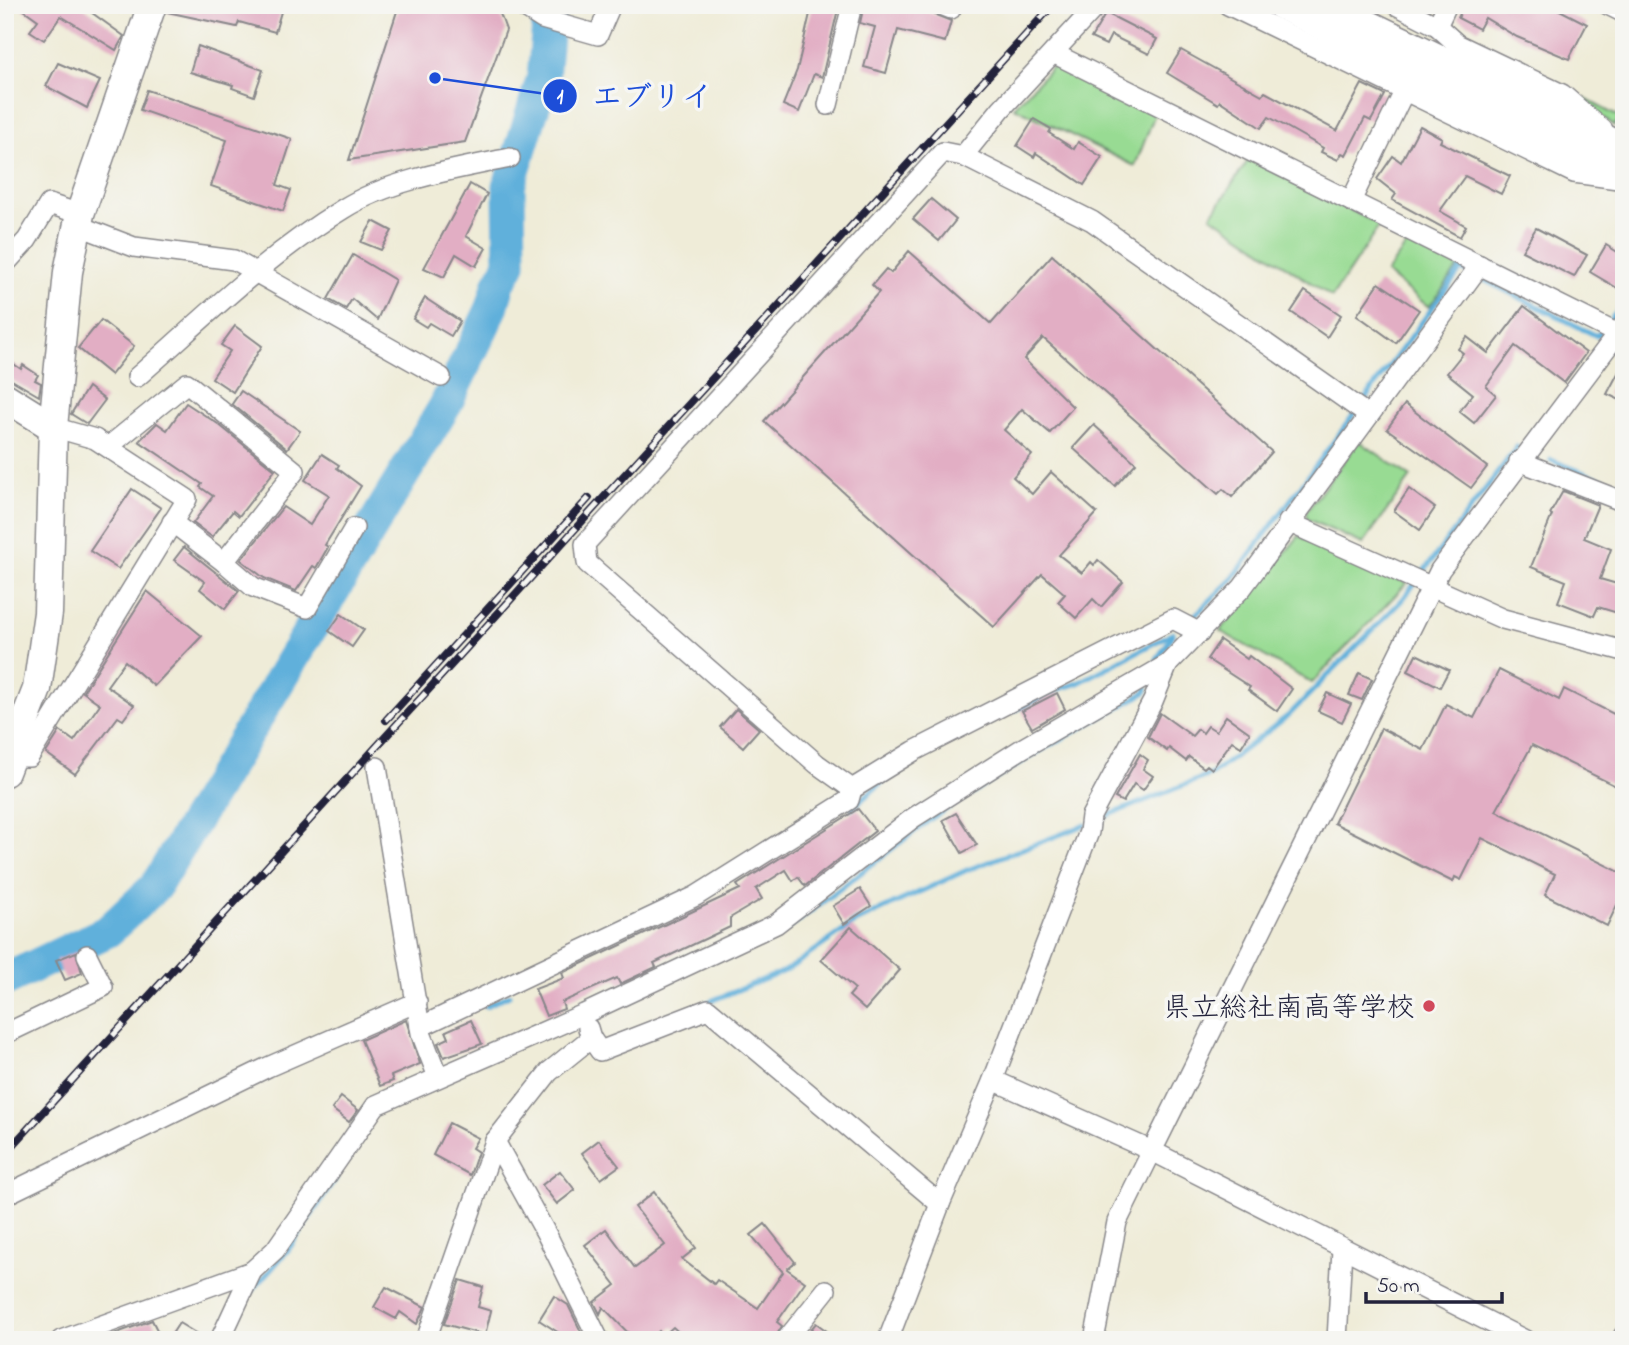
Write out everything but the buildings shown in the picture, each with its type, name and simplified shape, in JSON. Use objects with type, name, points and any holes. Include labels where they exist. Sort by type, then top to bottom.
[{"type":"street","points":[[9,764],[37,689],[48,613],[53,427],[68,272],[78,220],[152,5]]},
{"type":"street","points":[[520,5],[542,19],[597,35],[611,5]]},
{"type":"street","points":[[828,105],[852,5]]},
{"type":"street","points":[[963,156],[1097,5]]},
{"type":"street","points":[[1228,5],[1574,173],[1624,177]]},
{"type":"street","points":[[1280,5],[1624,177]]},
{"type":"street","points":[[1328,5],[1623,148]]},
{"type":"street","points":[[1396,5],[1437,26],[1457,44],[1562,94],[1623,148]]},
{"type":"street","points":[[1437,26],[1447,5]]},
{"type":"street","points":[[1608,5],[1624,13]]},
{"type":"street","points":[[1053,53],[1351,201],[1476,271],[1615,330],[1440,570],[1421,582],[1117,1222],[1094,1340]]},
{"type":"street","points":[[1351,201],[1404,92]]},
{"type":"street","points":[[852,789],[817,764],[587,563],[585,544],[943,152],[963,156],[1093,222],[1361,410]]},
{"type":"street","points":[[137,377],[256,271],[344,208],[427,174],[510,158]]},
{"type":"street","points":[[5,264],[27,240],[49,204],[134,247],[234,260],[441,377]]},
{"type":"street","points":[[888,1340],[940,1204],[993,1080],[1090,823],[1153,701],[1168,664],[1189,628],[1242,588],[1361,410],[1476,271]]},
{"type":"street","points":[[108,447],[187,383],[295,471],[224,562]]},
{"type":"street","points":[[5,397],[53,427],[95,439],[187,499],[29,757],[9,764]]},
{"type":"street","points":[[1519,461],[1624,502]]},
{"type":"street","points":[[172,522],[253,587],[307,608],[354,528]]},
{"type":"street","points":[[1288,522],[1503,619],[1624,651]]},
{"type":"street","points":[[420,1027],[696,895],[849,800],[852,789],[914,751],[1173,619],[1189,628]]},
{"type":"street","points":[[220,1340],[252,1271],[282,1240],[371,1110],[387,1098],[587,1024],[776,924],[914,818],[1023,748],[1168,664]]},
{"type":"street","points":[[377,767],[420,1027],[438,1077]]},
{"type":"street","points":[[5,1034],[103,987],[87,955]]},
{"type":"street","points":[[5,1195],[268,1067],[417,1002]]},
{"type":"street","points":[[587,1024],[600,1051],[708,1009],[940,1204]]},
{"type":"street","points":[[426,1340],[495,1141],[587,1024]]},
{"type":"street","points":[[993,1080],[1152,1151],[1525,1340]]},
{"type":"street","points":[[495,1141],[547,1235],[599,1340]]},
{"type":"street","points":[[1337,1340],[1342,1249]]},
{"type":"street","points":[[61,1340],[252,1271]]},
{"type":"street","points":[[786,1340],[827,1290]]},
{"type":"street","points":[[1621,1340],[1624,1335]]},
{"type":"green space","points":[[1053,66],[1155,114],[1135,166],[1014,107]]},
{"type":"green space","points":[[1585,99],[1621,118],[1614,126],[1583,103]]},
{"type":"green space","points":[[1249,159],[1380,225],[1332,297],[1211,216]]},
{"type":"green space","points":[[1409,242],[1460,265],[1429,307],[1386,273]]},
{"type":"green space","points":[[1359,441],[1411,477],[1363,544],[1307,519],[1306,512]]},
{"type":"green space","points":[[1299,536],[1407,583],[1312,683],[1220,631]]},
{"type":"waterway","points":[[5,980],[108,931],[155,887],[445,406],[510,264],[509,186],[543,77],[550,5]]},
{"type":"waterway","points":[[1188,622],[1233,578],[1461,269],[1469,273]]},
{"type":"waterway","points":[[1478,277],[1597,336],[1602,330]]},
{"type":"waterway","points":[[1608,323],[1624,303]]},
{"type":"waterway","points":[[1094,821],[1212,774],[1289,715],[1403,599],[1517,447]]},
{"type":"waterway","points":[[1551,460],[1624,488]]},
{"type":"waterway","points":[[1013,711],[1056,690],[1078,683],[1173,633]]},
{"type":"waterway","points":[[1157,659],[1173,635]]},
{"type":"waterway","points":[[781,931],[794,924],[932,818],[1043,749],[1146,692],[1147,688]]},
{"type":"waterway","points":[[852,808],[887,778]]},
{"type":"waterway","points":[[706,1003],[787,970],[856,922],[900,901],[967,870],[1085,825]]},
{"type":"waterway","points":[[728,957],[754,945]]},
{"type":"waterway","points":[[486,1006],[509,995]]},
{"type":"waterway","points":[[252,1291],[288,1250],[336,1178]]},
{"type":"railway","points":[[5,1154],[1053,5]]},
{"type":"railway","points":[[386,720],[589,498]]},
{"type":"place","name":"エブリイ","points":[[435,78]]},
{"type":"place","name":"県立総社南高等学校","points":[[1429,1006]]}]
